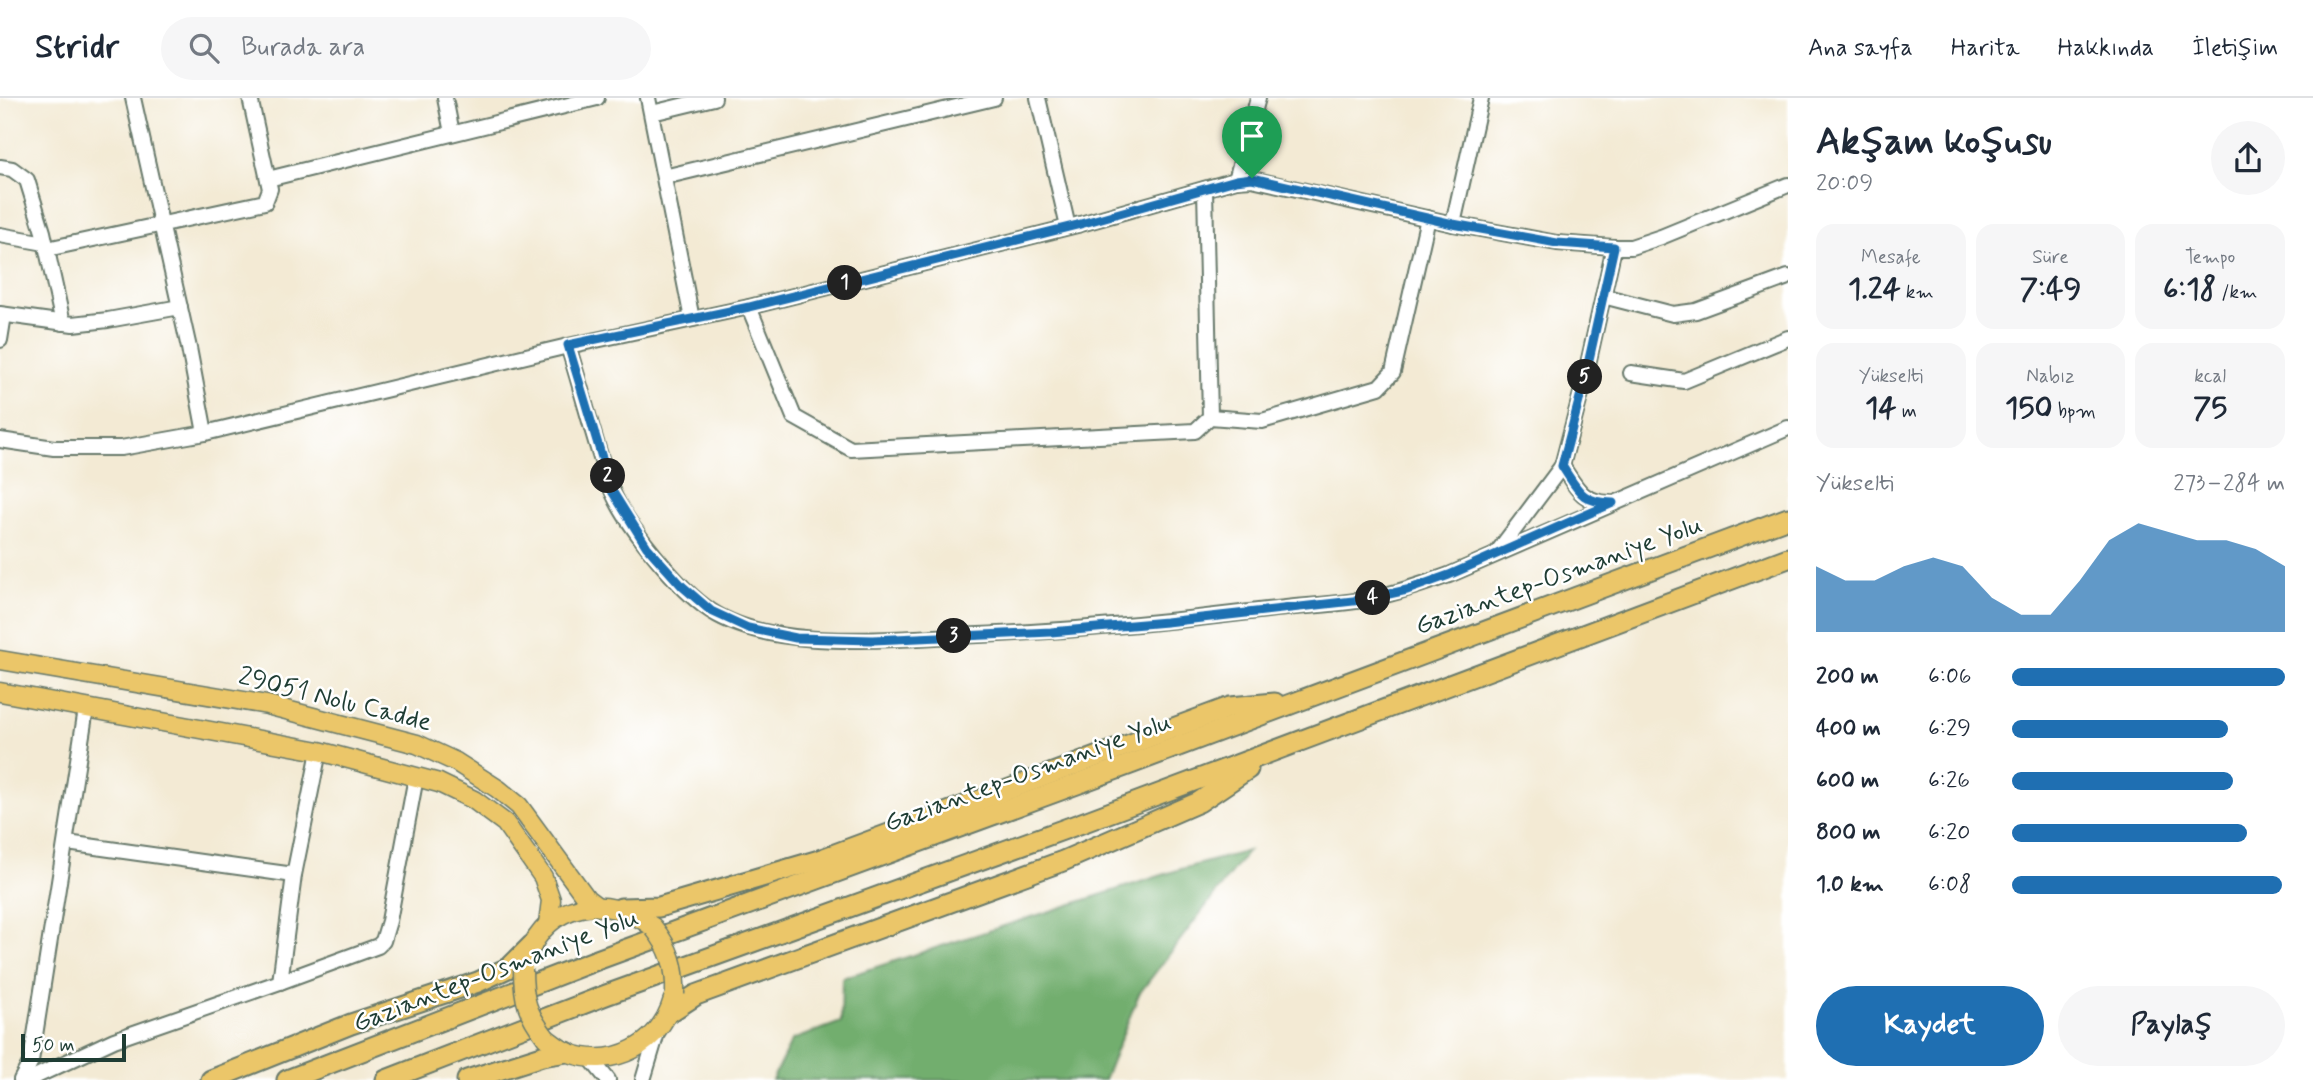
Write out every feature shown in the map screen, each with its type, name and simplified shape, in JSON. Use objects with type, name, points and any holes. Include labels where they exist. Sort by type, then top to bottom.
[{"type":"highway","name":"Gaziantep-Osmaniye Yolu","points":[[287,1080],[594,961],[1788,518]]},
{"type":"highway","points":[[386,1080],[606,995],[1079,824],[1788,558]]},
{"type":"highway","points":[[621,908],[659,906],[819,860],[1230,707],[1300,701]]},
{"type":"highway","points":[[672,1003],[1063,861],[1199,802],[1278,750]]},
{"type":"highway","points":[[211,1080],[351,1024],[478,982],[510,967],[532,945]]},
{"type":"highway","points":[[467,1080],[542,1056],[567,1052]]},
{"type":"main road","name":"29051 Nolu Cadde","points":[[0,660],[267,705],[417,744],[456,762],[519,806],[587,900],[595,905]]},
{"type":"main road","name":"29051 Nolu Cadde","points":[[0,692],[319,751],[439,783],[474,800],[505,823],[543,877],[551,900],[548,924]]},
{"type":"main road","points":[[595,905],[621,908],[653,927],[664,941],[676,976],[672,1003],[657,1033],[638,1048],[615,1057],[590,1058],[567,1052],[546,1038],[531,1018],[523,994],[523,969],[532,945],[548,924],[570,911],[595,905]]},
{"type":"street","points":[[133,98],[205,433]]},
{"type":"street","points":[[0,235],[46,246],[265,202],[270,190],[250,98]]},
{"type":"street","points":[[445,98],[453,134]]},
{"type":"street","points":[[268,179],[597,98]]},
{"type":"street","points":[[648,98],[692,319]]},
{"type":"street","points":[[652,113],[714,98]]},
{"type":"street","points":[[664,177],[993,98]]},
{"type":"street","points":[[1038,98],[1068,227]]},
{"type":"street","points":[[1236,180],[1258,98]]},
{"type":"street","points":[[1453,224],[1480,98]]},
{"type":"street","points":[[0,167],[12,169],[27,180],[46,246],[63,323]]},
{"type":"street","points":[[0,440],[54,447],[121,448],[205,433],[568,345],[749,307],[1068,227],[1236,180],[1252,178],[1453,224],[1557,243],[1614,247],[1631,247],[1661,237],[1788,185]]},
{"type":"street","points":[[1205,188],[1210,417]]},
{"type":"street","points":[[749,307],[794,417],[851,449],[1195,431],[1210,417],[1262,421],[1379,387],[1393,372],[1429,218]]},
{"type":"street","points":[[1495,555],[1562,466],[1614,247]]},
{"type":"street","points":[[1603,296],[1673,314],[1696,311],[1788,277]]},
{"type":"street","points":[[0,340],[2,315],[63,323],[108,320],[180,307]]},
{"type":"street","points":[[1631,373],[1684,381],[1788,338]]},
{"type":"street","points":[[568,345],[612,491],[647,547],[682,586],[711,611],[748,628],[796,638],[873,640],[1051,632],[1362,600],[1428,583],[1788,428]]},
{"type":"street","points":[[1562,466],[1584,497],[1597,503],[1613,503]]},
{"type":"street","points":[[21,1080],[31,1061],[86,709]]},
{"type":"street","points":[[280,982],[294,875],[319,751]]},
{"type":"street","points":[[28,1080],[114,1041],[378,946],[383,941],[416,777]]},
{"type":"street","points":[[67,843],[294,875]]},
{"type":"street","points":[[643,1080],[657,1033]]},
{"type":"street","points":[[590,1058],[608,1080]]},
{"type":"green space","points":[[1248,851],[1139,994],[1104,1080],[772,1080],[792,1040],[841,1022],[842,978],[1181,869]]},
{"type":"route","points":[[1252,178],[1453,224],[1557,243],[1614,247],[1562,466],[1584,497],[1597,503],[1613,503],[1449,575],[1407,590],[1362,600],[1051,632],[873,640],[796,638],[748,628],[711,611],[682,586],[647,547],[612,491],[568,345],[749,307],[1252,178]]}]
